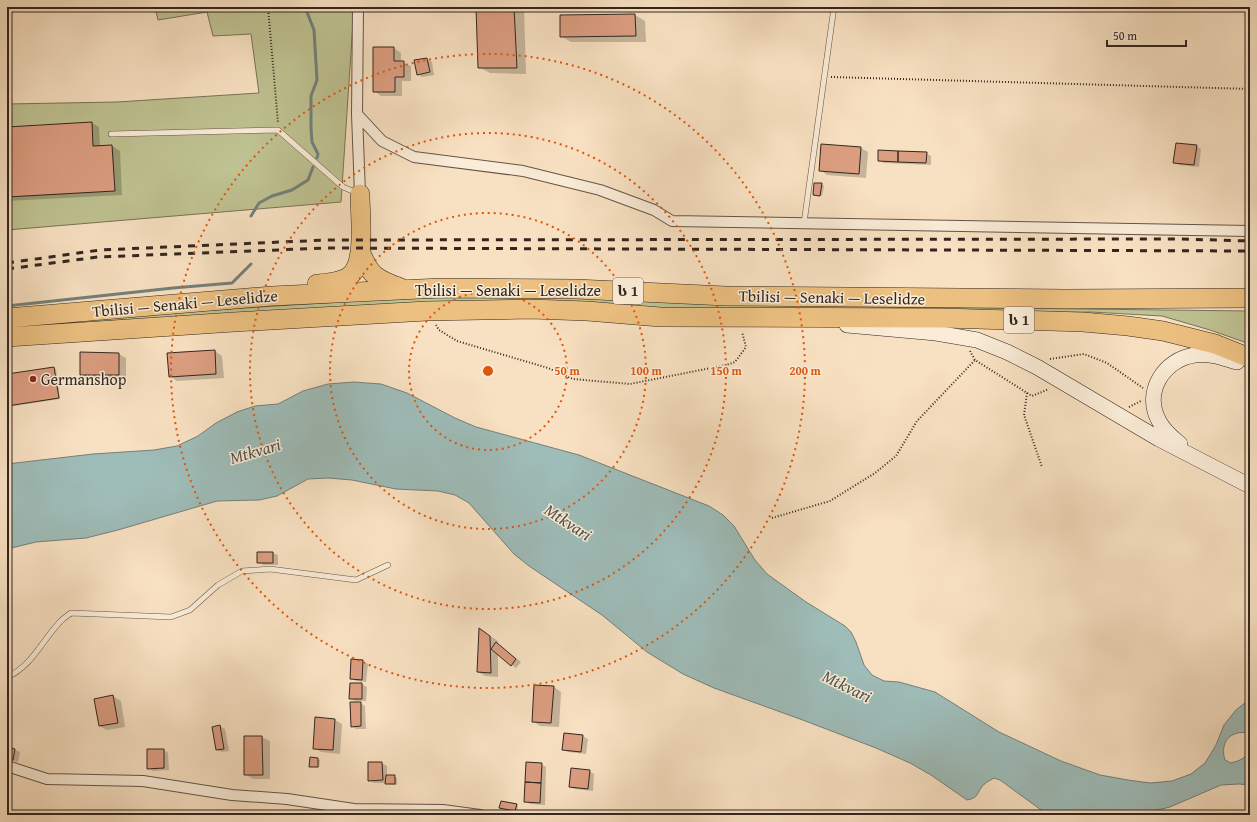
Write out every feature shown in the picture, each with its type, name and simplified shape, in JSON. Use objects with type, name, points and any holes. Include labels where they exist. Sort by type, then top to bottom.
[{"type":"highway","points":[[272,296],[292,286],[333,283],[346,278],[354,272],[361,253],[360,194]]},
{"type":"highway","points":[[361,253],[366,265],[374,276],[389,284],[404,289]]},
{"type":"highway","name":"Tbilisi — Senaki — Leselidze","points":[[7,318],[272,296],[441,288],[576,289],[726,296],[1021,299],[1250,298]]},
{"type":"highway","name":"Tbilisi — Senaki — Leselidze","points":[[7,337],[427,311],[530,309],[588,311],[660,317],[737,318]]},
{"type":"highway","name":"ს 1","points":[[737,318],[784,318]]},
{"type":"highway","name":"Tbilisi — Senaki — Leselidze","points":[[784,318],[1028,320],[1128,326],[1163,331],[1193,338],[1215,344],[1250,358]]},
{"type":"main road","points":[[784,318],[860,327],[936,333],[977,340],[1038,367],[1159,439],[1250,486]]},
{"type":"main road","points":[[1194,456],[1172,437],[1158,420],[1154,405],[1154,394],[1161,374],[1167,367],[1185,357],[1206,354],[1216,355],[1250,364]]},
{"type":"street","points":[[358,7],[357,114],[360,194]]},
{"type":"street","points":[[357,114],[382,141],[414,156],[531,173],[600,190],[654,210],[672,221],[1250,231]]},
{"type":"street","points":[[7,766],[47,778],[143,781],[232,795],[287,799],[354,809],[407,812],[443,810],[480,815]]},
{"type":"lane","points":[[804,223],[834,7]]},
{"type":"lane","points":[[111,134],[278,130],[343,187],[360,194]]},
{"type":"lane","points":[[7,677],[15,674],[28,663],[59,622],[71,614],[172,617],[190,610],[218,585],[242,570],[270,569],[356,580],[388,565]]},
{"type":"path","points":[[268,7],[277,101],[278,130]]},
{"type":"path","points":[[824,78],[851,77],[1250,89]]},
{"type":"path","points":[[427,311],[439,330],[457,341],[548,368],[573,379],[630,384],[735,362],[746,347],[737,318]]},
{"type":"path","points":[[963,338],[975,360],[1032,396],[1066,383]]},
{"type":"path","points":[[1038,367],[1044,360],[1084,354],[1107,362],[1132,381],[1154,394]]},
{"type":"path","points":[[772,518],[830,501],[875,473],[896,456],[918,422],[975,360]]},
{"type":"path","points":[[1027,393],[1024,415],[1042,467]]},
{"type":"path","points":[[1116,414],[1154,394]]},
{"type":"green space","points":[[155,7],[354,7],[341,202],[7,230],[7,104],[117,102],[259,93],[251,34],[213,36],[207,12],[158,20]]},
{"type":"green space","points":[[501,296],[600,297],[738,305],[1250,311],[1250,344],[1210,330],[1162,316],[1091,312],[1006,313],[778,311],[7,331],[7,324],[24,322],[372,300]]},
{"type":"water","name":"Mtkvari","points":[[354,382],[381,384],[407,393],[455,418],[476,427],[579,455],[709,506],[723,515],[734,526],[755,560],[767,574],[806,602],[845,626],[851,632],[864,665],[872,675],[884,681],[899,682],[935,692],[999,732],[1061,761],[1100,775],[1150,783],[1172,781],[1191,774],[1205,763],[1216,745],[1224,725],[1236,710],[1250,699],[1250,734],[1243,732],[1229,737],[1224,745],[1224,756],[1225,760],[1231,763],[1242,759],[1250,751],[1250,785],[1221,785],[1170,807],[1136,815],[1048,815],[1000,780],[994,778],[981,788],[975,797],[967,800],[931,775],[910,763],[876,748],[714,688],[683,674],[647,652],[602,615],[529,566],[514,554],[469,503],[455,495],[438,491],[396,489],[352,480],[328,478],[308,479],[277,496],[259,500],[217,501],[86,538],[36,542],[7,549],[7,464],[93,454],[154,450],[177,446],[198,436],[216,423],[237,412],[255,406],[278,404],[303,391],[328,384]]},
{"type":"building","points":[[476,7],[514,7],[517,68],[478,68]]},
{"type":"building","points":[[635,14],[636,36],[560,37],[560,15]]},
{"type":"building","points":[[373,47],[394,47],[394,61],[404,61],[404,77],[395,77],[395,92],[373,92]]},
{"type":"building","points":[[427,58],[430,72],[417,75],[414,60]]},
{"type":"building","points":[[92,122],[93,146],[112,145],[115,191],[7,197],[7,127]]},
{"type":"building","points":[[1176,143],[1197,145],[1194,165],[1173,163]]},
{"type":"building","points":[[821,144],[861,147],[859,174],[819,171]]},
{"type":"building","points":[[878,150],[898,151],[898,162],[878,161]]},
{"type":"building","points":[[898,151],[927,152],[926,163],[898,162]]},
{"type":"building","points":[[814,183],[822,183],[820,196],[813,195]]},
{"type":"building","points":[[215,350],[216,374],[169,377],[167,353]]},
{"type":"building","points":[[80,352],[119,353],[119,375],[80,375]]},
{"type":"building","points":[[54,367],[59,398],[7,406],[7,374]]},
{"type":"building","points":[[257,552],[273,552],[273,563],[257,563]]},
{"type":"building","points":[[479,628],[490,636],[491,673],[477,672]]},
{"type":"building","points":[[496,642],[516,659],[511,666],[491,649]]},
{"type":"building","points":[[351,659],[363,660],[362,680],[350,679]]},
{"type":"building","points":[[350,683],[362,683],[362,699],[349,699]]},
{"type":"building","points":[[534,685],[554,686],[551,723],[532,722]]},
{"type":"building","points":[[113,695],[118,723],[99,726],[94,699]]},
{"type":"building","points":[[350,702],[361,702],[361,726],[351,727]]},
{"type":"building","points":[[315,717],[335,719],[333,750],[313,749]]},
{"type":"building","points":[[220,725],[224,749],[216,750],[212,727]]},
{"type":"building","points":[[564,733],[583,735],[581,752],[562,750]]},
{"type":"building","points":[[244,736],[262,736],[263,775],[244,775]]},
{"type":"building","points":[[7,747],[15,749],[13,760],[7,759]]},
{"type":"building","points":[[147,749],[164,749],[164,768],[147,769]]},
{"type":"building","points":[[310,757],[318,758],[318,767],[309,767]]},
{"type":"building","points":[[368,762],[382,762],[383,780],[368,781]]},
{"type":"building","points":[[526,762],[542,763],[541,783],[525,782]]},
{"type":"building","points":[[571,768],[590,770],[588,789],[569,787]]},
{"type":"building","points":[[386,775],[395,775],[395,784],[385,784]]},
{"type":"building","points":[[525,782],[541,783],[540,803],[524,802]]},
{"type":"building","points":[[501,801],[517,804],[515,811],[499,808]]},
{"type":"waterway","points":[[305,7],[314,30],[317,80],[311,96],[311,128],[312,142],[318,154],[317,158]]},
{"type":"waterway","points":[[251,216],[259,203],[272,196],[292,190],[308,180],[313,167]]},
{"type":"waterway","points":[[7,306],[232,283],[251,264]]},
{"type":"railway","points":[[7,263],[100,250],[327,240],[1179,239],[1250,241]]},
{"type":"railway","points":[[7,269],[98,257],[327,248],[1250,251]]},
{"type":"place","name":"Germanshop","points":[[33,379]]}]
